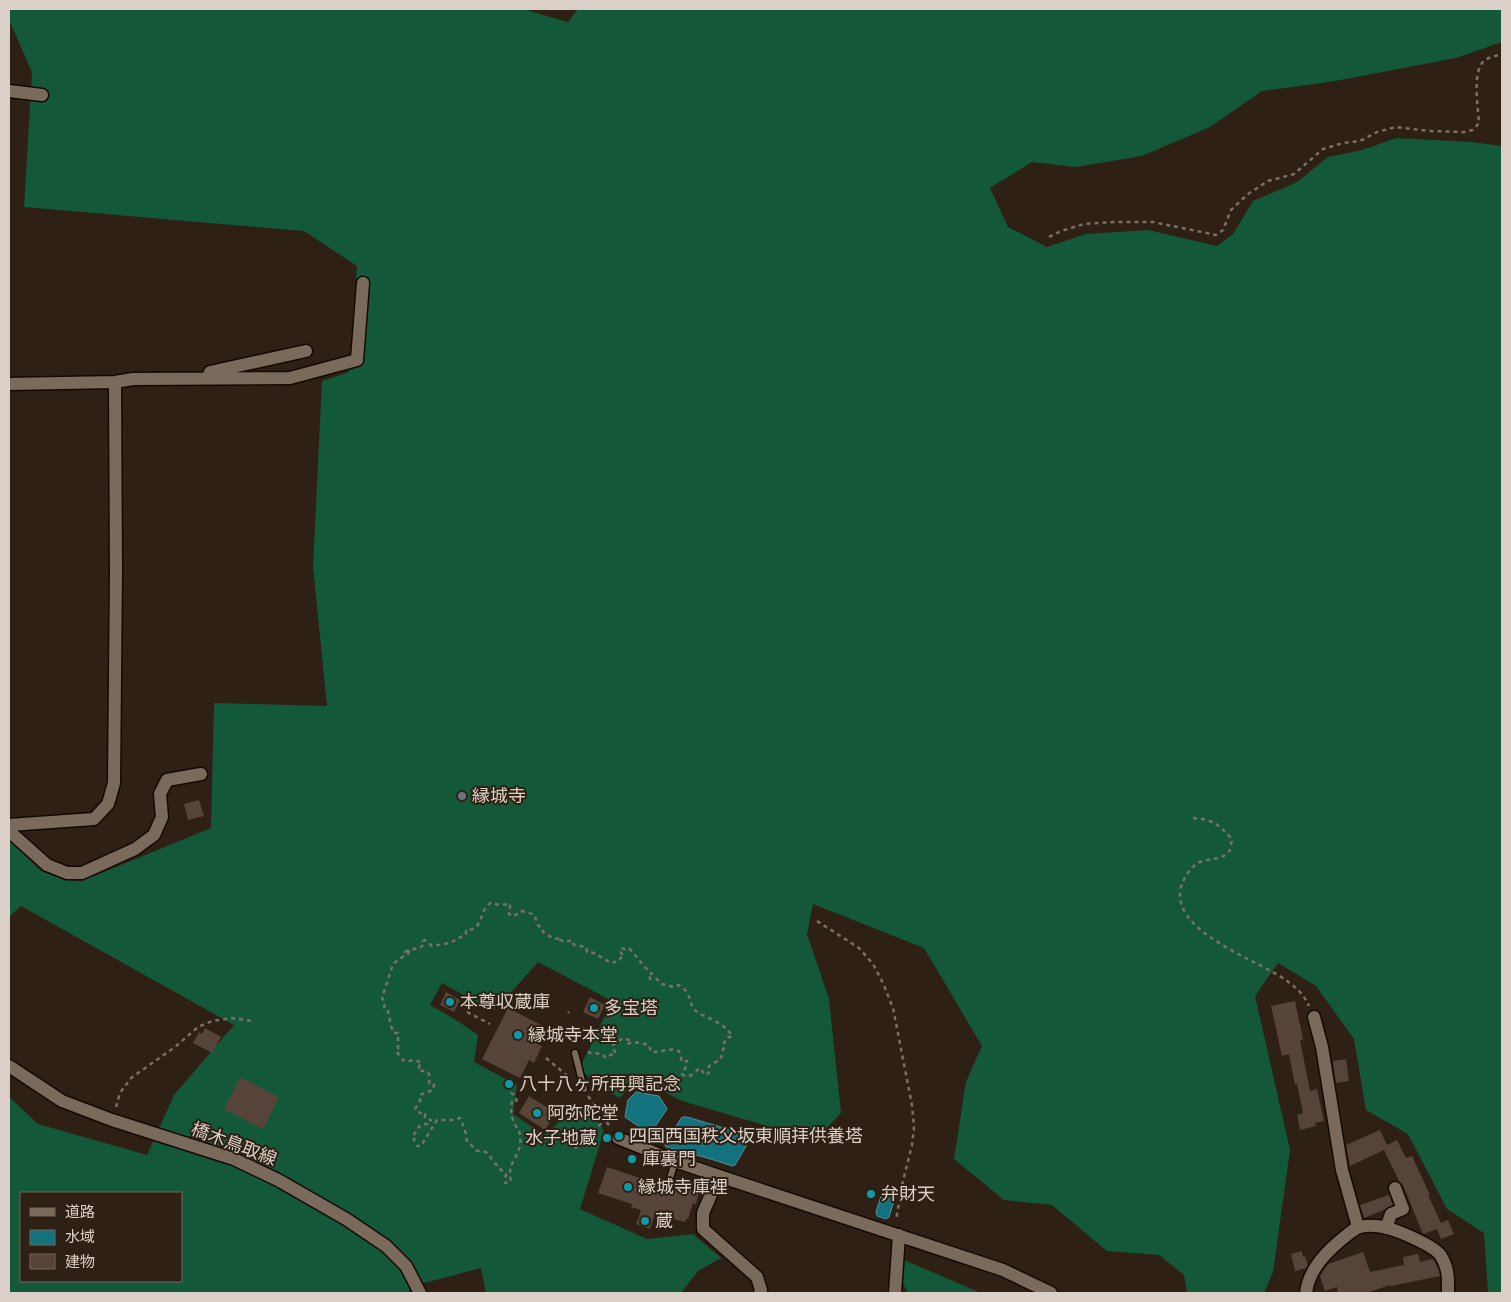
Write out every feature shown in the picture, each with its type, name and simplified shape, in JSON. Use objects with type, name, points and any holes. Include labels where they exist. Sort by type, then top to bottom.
[{"type":"street","points":[[9,91],[42,95]]},
{"type":"street","points":[[9,384],[115,382],[133,379],[290,378],[357,360],[363,282]]},
{"type":"street","points":[[207,379],[210,372],[306,350]]},
{"type":"street","points":[[9,825],[94,819],[108,804],[114,783],[115,382]]},
{"type":"street","points":[[9,831],[47,865],[67,874],[82,873],[135,849],[154,835],[162,817],[160,794],[167,780],[201,774]]},
{"type":"street","points":[[1314,1017],[1322,1047],[1342,1170],[1358,1227]]},
{"type":"street","name":"橋木鳥取線","points":[[9,1066],[62,1101],[112,1120],[234,1159],[278,1180],[346,1219],[386,1246],[406,1266],[420,1293]]},
{"type":"street","points":[[618,1138],[675,1161],[1003,1270],[1051,1293]]},
{"type":"street","points":[[719,1176],[703,1213],[702,1230],[757,1277],[761,1290],[760,1293]]},
{"type":"street","points":[[1386,1228],[1392,1214],[1403,1209],[1395,1188]]},
{"type":"street","points":[[1306,1293],[1307,1285],[1316,1265],[1332,1246],[1358,1227],[1370,1226],[1386,1228],[1424,1243],[1440,1254],[1448,1269],[1448,1293]]},
{"type":"street","points":[[896,1234],[896,1293]]},
{"type":"lane","points":[[575,1053],[584,1089]]},
{"type":"lane","points":[[668,1182],[675,1161]]},
{"type":"path","points":[[1049,238],[1060,231],[1084,224],[1115,222],[1153,222],[1216,236],[1223,230],[1231,210],[1248,194],[1268,182],[1294,174],[1323,149],[1343,143],[1360,141],[1377,132],[1396,127],[1464,132],[1473,130],[1479,123],[1476,78],[1478,69],[1484,60],[1502,54]]},
{"type":"path","points":[[1193,818],[1205,819],[1220,825],[1232,839],[1230,850],[1223,857],[1206,859],[1192,867],[1182,881],[1181,906],[1193,922],[1218,943],[1286,979],[1304,994],[1314,1017]]},
{"type":"path","points":[[510,1086],[509,1092],[515,1095],[517,1102],[512,1102],[512,1117],[519,1130],[520,1146],[510,1167],[511,1181],[506,1183],[506,1174],[494,1163],[486,1151],[477,1151],[474,1146],[467,1142],[464,1123],[460,1118],[437,1120],[421,1146],[417,1146],[412,1138],[422,1124],[426,1124],[430,1120],[425,1117],[425,1114],[414,1110],[420,1101],[420,1095],[433,1090],[434,1084],[432,1082],[429,1083],[430,1077],[428,1072],[418,1070],[420,1065],[422,1065],[421,1062],[416,1060],[402,1061],[397,1052],[398,1033],[394,1032],[391,1026],[388,1010],[384,1008],[385,1003],[382,998],[393,964],[405,954],[408,954],[409,951],[405,952],[408,950],[419,949],[423,946],[424,940],[432,946],[450,943],[462,937],[467,933],[466,930],[476,928],[483,912],[490,903],[510,904],[508,912],[511,916],[521,911],[533,914],[537,924],[543,930],[542,932],[554,939],[561,938],[560,940],[566,942],[572,940],[574,945],[584,947],[587,952],[594,953],[611,963],[619,961],[624,955],[621,953],[621,948],[628,948],[652,974],[649,974],[650,979],[657,979],[662,984],[674,988],[678,985],[684,988],[688,992],[693,1008],[723,1026],[732,1036],[725,1040],[725,1048],[723,1049],[721,1059],[709,1066],[709,1073],[705,1075],[700,1068],[690,1076],[682,1074],[686,1062],[682,1062],[679,1051],[666,1049],[658,1053],[651,1052],[648,1045],[634,1042],[627,1044],[629,1040],[623,1038],[613,1045],[616,1053],[606,1058],[602,1054],[586,1052]]},
{"type":"path","points":[[817,921],[859,948],[873,964],[893,1008],[912,1105],[914,1128],[903,1182],[896,1234]]},
{"type":"path","points":[[467,1012],[490,1024]]},
{"type":"path","points":[[112,1120],[120,1093],[131,1078],[175,1047],[198,1027],[212,1021],[232,1018],[252,1021]]},
{"type":"path","points":[[546,1058],[584,1089],[618,1138]]},
{"type":"path","points":[[575,1148],[605,1120]]},
{"type":"green space","points":[[9,9],[529,9],[529,11],[568,22],[578,9],[1502,9],[1502,42],[1456,58],[1335,81],[1262,91],[1210,127],[1142,156],[1076,167],[1032,162],[990,188],[1008,227],[1047,247],[1086,234],[1148,230],[1217,246],[1233,234],[1253,201],[1297,182],[1328,157],[1362,150],[1396,138],[1471,142],[1502,146],[1502,1293],[1488,1293],[1484,1233],[1447,1209],[1408,1134],[1366,1110],[1354,1039],[1316,986],[1278,963],[1255,996],[1290,1150],[1273,1272],[1264,1293],[1187,1293],[1184,1275],[1159,1255],[1107,1251],[1052,1205],[1004,1200],[954,1159],[966,1082],[982,1046],[924,948],[813,904],[807,934],[829,999],[841,1113],[815,1140],[682,1101],[661,1090],[632,1086],[619,1098],[579,1070],[612,1001],[538,962],[493,1010],[442,983],[430,1005],[478,1035],[474,1062],[517,1085],[513,1114],[544,1135],[578,1106],[588,1106],[604,1131],[580,1209],[647,1239],[693,1234],[721,1258],[698,1271],[681,1293],[486,1293],[481,1268],[409,1287],[409,1293],[9,1293],[9,1097],[38,1124],[147,1155],[174,1095],[234,1025],[21,906],[9,917],[9,840],[41,871],[65,880],[82,881],[211,828],[214,703],[327,706],[313,566],[322,381],[349,372],[357,266],[304,231],[24,207],[32,72],[9,20]]},
{"type":"green space","points":[[902,1259],[981,1293],[908,1293],[901,1280]]},
{"type":"water","points":[[636,1092],[659,1096],[667,1109],[652,1131],[644,1130],[625,1117],[628,1100]]},
{"type":"water","points":[[682,1117],[748,1135],[750,1138],[735,1165],[732,1166],[666,1147],[664,1144]]},
{"type":"water","points":[[881,1196],[893,1197],[894,1201],[889,1217],[886,1219],[877,1216],[876,1212]]},
{"type":"building","points":[[199,800],[204,816],[188,820],[184,804]]},
{"type":"building","name":"本尊収蔵庫","points":[[446,992],[460,1000],[454,1012],[440,1005]]},
{"type":"building","name":"多宝塔","points":[[590,997],[605,1005],[598,1019],[583,1012]]},
{"type":"building","points":[[1295,1001],[1303,1039],[1300,1040],[1310,1091],[1317,1089],[1324,1121],[1315,1123],[1316,1126],[1300,1130],[1297,1115],[1303,1113],[1297,1084],[1295,1085],[1289,1054],[1282,1056],[1271,1006]]},
{"type":"building","name":"縁城寺本堂","points":[[508,1008],[545,1027],[537,1044],[542,1046],[534,1063],[529,1060],[520,1078],[482,1059]]},
{"type":"building","points":[[205,1028],[221,1037],[212,1053],[193,1043],[199,1032],[202,1034]]},
{"type":"building","points":[[1346,1059],[1349,1081],[1336,1083],[1333,1061]]},
{"type":"building","points":[[240,1077],[279,1097],[263,1129],[224,1109]]},
{"type":"building","name":"阿弥陀堂","points":[[529,1096],[556,1113],[545,1130],[519,1113]]},
{"type":"building","points":[[1380,1130],[1387,1145],[1397,1140],[1406,1158],[1412,1156],[1441,1223],[1448,1220],[1454,1234],[1441,1239],[1437,1229],[1423,1234],[1403,1185],[1399,1181],[1384,1150],[1350,1166],[1346,1145]]},
{"type":"building","points":[[607,1167],[672,1189],[674,1182],[700,1188],[696,1204],[693,1203],[688,1219],[685,1222],[655,1214],[650,1229],[636,1224],[641,1210],[631,1207],[632,1204],[598,1193]]},
{"type":"building","points":[[1389,1195],[1393,1205],[1364,1218],[1360,1205]]},
{"type":"building","points":[[1302,1251],[1308,1265],[1306,1268],[1295,1271],[1291,1254]]},
{"type":"building","points":[[1363,1252],[1370,1272],[1404,1265],[1403,1257],[1418,1254],[1420,1262],[1433,1259],[1440,1276],[1390,1285],[1366,1293],[1338,1293],[1337,1287],[1325,1291],[1320,1276],[1328,1264]]},
{"type":"place","name":"縁城寺","points":[[462,796]]},
{"type":"place","name":"本尊収蔵庫","points":[[450,1002]]},
{"type":"place","name":"多宝塔","points":[[594,1008]]},
{"type":"place","name":"縁城寺本堂","points":[[518,1035]]},
{"type":"place","name":"八十八ヶ所再興記念","points":[[509,1084]]},
{"type":"place","name":"阿弥陀堂","points":[[537,1113]]},
{"type":"place","name":"四国西国秩父坂東順拝供養塔","points":[[619,1136]]},
{"type":"place","name":"水子地蔵","points":[[607,1138]]},
{"type":"place","name":"庫裏門","points":[[632,1159]]},
{"type":"place","name":"縁城寺庫裡","points":[[628,1187]]},
{"type":"place","name":"弁財天","points":[[871,1194]]},
{"type":"place","name":"蔵","points":[[645,1221]]}]
